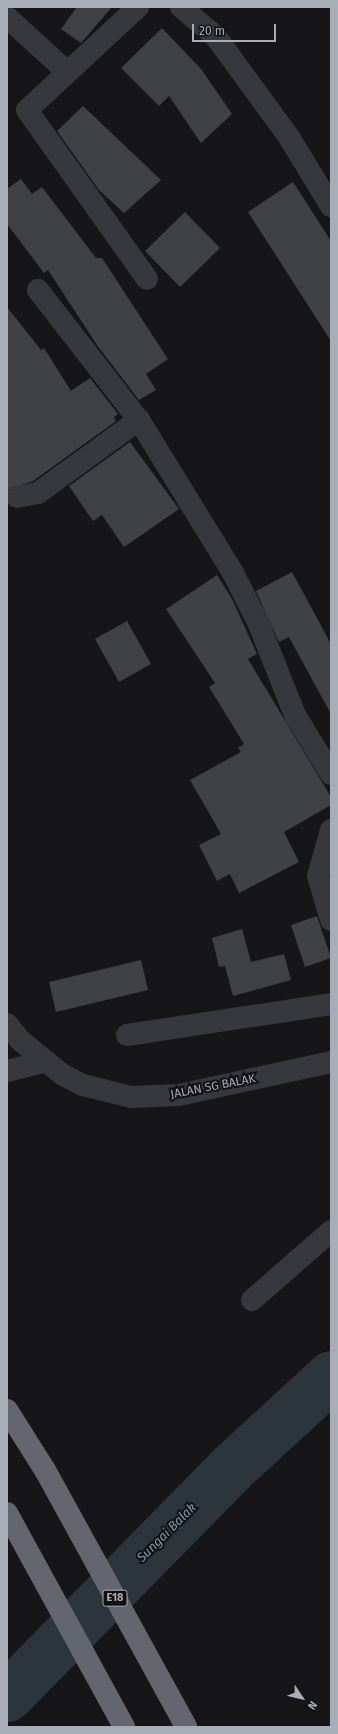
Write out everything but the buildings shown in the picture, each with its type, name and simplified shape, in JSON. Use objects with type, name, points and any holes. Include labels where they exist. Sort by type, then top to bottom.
[{"type":"highway","name":"E18","points":[[7,1410],[45,1470],[186,1727]]},
{"type":"highway","points":[[7,1513],[124,1727]]},
{"type":"street","points":[[138,7],[61,66],[27,110],[147,279]]},
{"type":"street","points":[[181,7],[216,37],[289,137],[331,206]]},
{"type":"street","points":[[10,20],[61,66]]},
{"type":"street","points":[[38,290],[139,420],[232,573],[258,622],[295,715],[331,774]]},
{"type":"street","points":[[17,497],[38,493],[139,420]]},
{"type":"street","points":[[331,830],[318,876],[331,920]]},
{"type":"street","points":[[127,1035],[331,1004]]},
{"type":"street","name":"JALAN SG BALAK","points":[[7,1024],[43,1062],[83,1085],[131,1097],[179,1095],[331,1062]]},
{"type":"street","points":[[7,1072],[43,1062]]},
{"type":"street","points":[[252,1300],[331,1231]]},
{"type":"waterway","name":"Sungai Balak","points":[[7,1696],[231,1468],[331,1376]]}]
